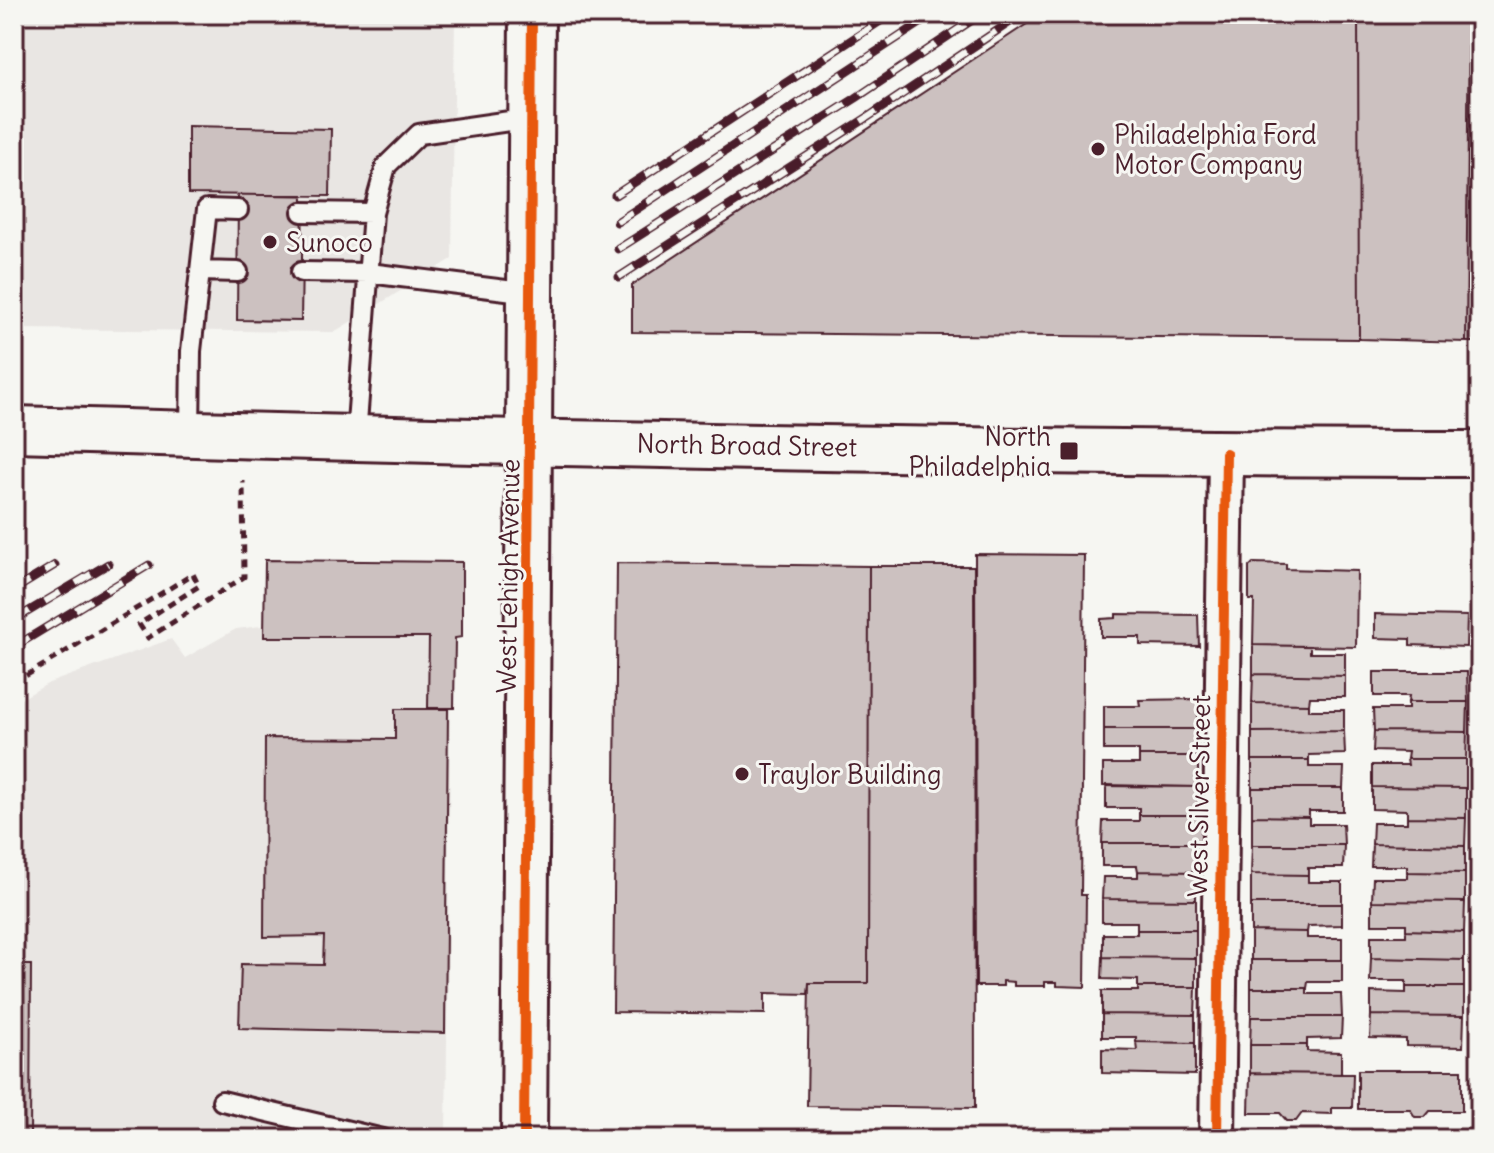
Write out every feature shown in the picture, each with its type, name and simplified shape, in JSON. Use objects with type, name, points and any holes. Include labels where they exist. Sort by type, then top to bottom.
[{"type":"main road","name":"West Lehigh Avenue","points":[[524,1139],[532,14]]},
{"type":"main road","name":"North Broad Street","points":[[14,429],[531,442],[1480,454]]},
{"type":"street","name":"West Silver Street","points":[[1217,1139],[1226,453]]},
{"type":"lane","points":[[356,436],[373,213],[386,166],[419,134],[531,118]]},
{"type":"lane","points":[[190,434],[191,351],[207,209],[238,210]]},
{"type":"lane","points":[[302,212],[373,213]]},
{"type":"lane","points":[[200,271],[238,272]]},
{"type":"lane","points":[[301,272],[369,273],[530,293]]},
{"type":"lane","points":[[222,1101],[383,1139]]},
{"type":"path","points":[[14,683],[193,574],[199,586],[139,624],[148,638],[244,577],[243,435]]},
{"type":"shaded area","points":[[14,14],[455,14],[452,259],[334,332],[14,329]]},
{"type":"shaded area","points":[[261,626],[451,636],[446,1139],[14,1139],[14,703],[49,683],[171,639],[185,658],[236,629]]},
{"type":"building","name":"Philadelphia Ford Motor Company","points":[[1042,14],[1358,14],[1359,339],[632,332],[632,285]]},
{"type":"building","points":[[1358,14],[1469,14],[1466,342],[1359,339]]},
{"type":"building","points":[[1469,14],[1480,14],[1480,342],[1466,342]]},
{"type":"building","points":[[188,126],[331,129],[330,196],[188,194]]},
{"type":"building","name":"Sunoco","points":[[238,195],[303,195],[301,321],[237,320]]},
{"type":"building","points":[[975,554],[1084,555],[1081,895],[1086,895],[1085,987],[1057,986],[1057,982],[1045,982],[1045,986],[1014,986],[1014,982],[1003,981],[1003,986],[976,986]]},
{"type":"building","points":[[265,560],[462,562],[462,637],[455,638],[454,708],[428,708],[429,637],[264,637]]},
{"type":"building","name":"Traylor Building","points":[[617,563],[869,566],[868,983],[809,983],[808,994],[765,993],[765,1014],[613,1012]]},
{"type":"building","points":[[1253,563],[1286,564],[1286,569],[1357,571],[1356,647],[1253,645],[1254,600],[1249,600],[1249,567]]},
{"type":"building","points":[[869,566],[974,566],[975,1108],[807,1106],[809,983],[868,983]]},
{"type":"building","points":[[1116,614],[1198,615],[1199,646],[1140,645],[1140,637],[1101,637],[1101,619],[1116,618]]},
{"type":"building","points":[[1375,614],[1467,616],[1466,647],[1410,645],[1410,639],[1375,638]]},
{"type":"building","points":[[1253,645],[1310,646],[1310,653],[1345,653],[1345,676],[1253,674]]},
{"type":"building","points":[[1374,672],[1467,672],[1468,702],[1408,702],[1409,696],[1374,696]]},
{"type":"building","points":[[1253,674],[1345,676],[1345,697],[1310,697],[1309,704],[1252,703]]},
{"type":"building","points":[[1198,699],[1198,729],[1104,729],[1104,706],[1140,706],[1139,700]]},
{"type":"building","points":[[1408,702],[1468,702],[1467,732],[1374,731],[1373,709],[1408,709]]},
{"type":"building","points":[[1252,703],[1309,704],[1309,710],[1344,710],[1344,731],[1252,732]]},
{"type":"building","points":[[395,709],[448,709],[445,1033],[239,1028],[241,964],[323,965],[324,936],[264,937],[265,738],[395,739]]},
{"type":"building","points":[[1104,729],[1198,729],[1198,756],[1139,756],[1139,750],[1104,750]]},
{"type":"building","points":[[1344,731],[1345,754],[1309,755],[1309,760],[1252,760],[1252,732]]},
{"type":"building","points":[[1374,731],[1467,732],[1466,759],[1407,759],[1408,752],[1373,751]]},
{"type":"building","points":[[1139,756],[1198,756],[1198,787],[1103,786],[1103,764],[1139,764]]},
{"type":"building","points":[[1407,759],[1466,759],[1466,788],[1372,787],[1372,765],[1408,765]]},
{"type":"building","points":[[1252,760],[1309,760],[1309,767],[1344,767],[1343,788],[1252,788]]},
{"type":"building","points":[[1106,785],[1198,787],[1197,815],[1139,815],[1139,808],[1106,808]]},
{"type":"building","points":[[1372,787],[1466,788],[1466,818],[1407,817],[1407,810],[1372,809]]},
{"type":"building","points":[[1252,788],[1343,788],[1343,811],[1309,811],[1309,817],[1252,816]]},
{"type":"building","points":[[1139,815],[1201,815],[1201,843],[1102,843],[1103,821],[1139,821]]},
{"type":"building","points":[[1252,816],[1309,817],[1309,824],[1343,824],[1344,845],[1252,845]]},
{"type":"building","points":[[1407,817],[1466,818],[1465,846],[1372,844],[1373,823],[1407,823]]},
{"type":"building","points":[[1102,843],[1197,843],[1196,872],[1138,871],[1137,866],[1102,866]]},
{"type":"building","points":[[1372,844],[1465,846],[1465,873],[1407,872],[1407,866],[1371,866]]},
{"type":"building","points":[[1252,845],[1344,845],[1343,868],[1308,868],[1308,875],[1251,874]]},
{"type":"building","points":[[1138,871],[1196,872],[1196,900],[1102,899],[1103,877],[1138,877]]},
{"type":"building","points":[[1407,872],[1465,873],[1465,902],[1372,901],[1373,878],[1407,878]]},
{"type":"building","points":[[1251,874],[1308,875],[1308,882],[1342,882],[1342,904],[1251,904]]},
{"type":"building","points":[[1102,899],[1196,900],[1196,930],[1137,930],[1137,922],[1102,922]]},
{"type":"building","points":[[1372,901],[1465,902],[1464,932],[1406,930],[1406,924],[1372,924]]},
{"type":"building","points":[[1251,904],[1342,904],[1342,925],[1308,926],[1307,932],[1251,931]]},
{"type":"building","points":[[1137,930],[1196,930],[1196,958],[1103,957],[1103,934],[1137,934]]},
{"type":"building","points":[[1406,930],[1464,932],[1464,960],[1371,958],[1371,936],[1406,936]]},
{"type":"building","points":[[1251,931],[1307,932],[1307,938],[1342,938],[1342,960],[1251,960]]},
{"type":"building","points":[[1103,957],[1196,958],[1196,987],[1138,987],[1138,980],[1102,979]]},
{"type":"building","points":[[1371,958],[1464,960],[1464,987],[1406,987],[1406,981],[1370,981]]},
{"type":"building","points":[[1251,960],[1342,960],[1342,982],[1308,982],[1307,988],[1251,988]]},
{"type":"building","points":[[14,965],[31,965],[30,1139],[14,1139]]},
{"type":"building","points":[[1138,987],[1196,987],[1195,1015],[1102,1014],[1102,991],[1138,991]]},
{"type":"building","points":[[1406,987],[1464,987],[1464,1016],[1371,1015],[1371,992],[1406,993]]},
{"type":"building","points":[[1251,988],[1307,988],[1307,994],[1341,994],[1342,1017],[1251,1017]]},
{"type":"building","points":[[1102,1014],[1195,1015],[1195,1043],[1136,1042],[1136,1037],[1102,1037]]},
{"type":"building","points":[[1371,1015],[1464,1016],[1463,1047],[1406,1046],[1406,1039],[1370,1038]]},
{"type":"building","points":[[1251,1017],[1342,1017],[1341,1038],[1307,1039],[1307,1045],[1250,1045]]},
{"type":"building","points":[[1136,1042],[1195,1043],[1195,1075],[1102,1073],[1102,1049],[1137,1050]]},
{"type":"building","points":[[1250,1045],[1307,1045],[1307,1051],[1341,1052],[1341,1074],[1250,1073]]},
{"type":"building","points":[[1358,1070],[1462,1070],[1462,1111],[1430,1111],[1425,1117],[1415,1117],[1410,1109],[1358,1109]]},
{"type":"building","points":[[1250,1073],[1353,1074],[1352,1108],[1332,1108],[1332,1114],[1302,1113],[1296,1121],[1287,1121],[1280,1113],[1249,1113]]},
{"type":"railway","points":[[615,195],[891,14]]},
{"type":"railway","points":[[617,222],[934,14]]},
{"type":"railway","points":[[618,249],[856,98],[981,14]]},
{"type":"railway","points":[[619,277],[1022,14]]},
{"type":"railway","points":[[14,620],[108,564]]},
{"type":"railway","points":[[14,590],[55,565]]},
{"type":"railway","points":[[14,647],[149,565]]},
{"type":"cycle path","points":[[524,1139],[532,14]]},
{"type":"cycle path","points":[[1217,1139],[1226,453]]},
{"type":"place","name":"Philadelphia Ford Motor Company","points":[[1098,149]]},
{"type":"place","name":"Sunoco","points":[[270,242]]},
{"type":"place","name":"North Philadelphia","points":[[1069,451]]},
{"type":"place","name":"Traylor Building","points":[[742,774]]}]
